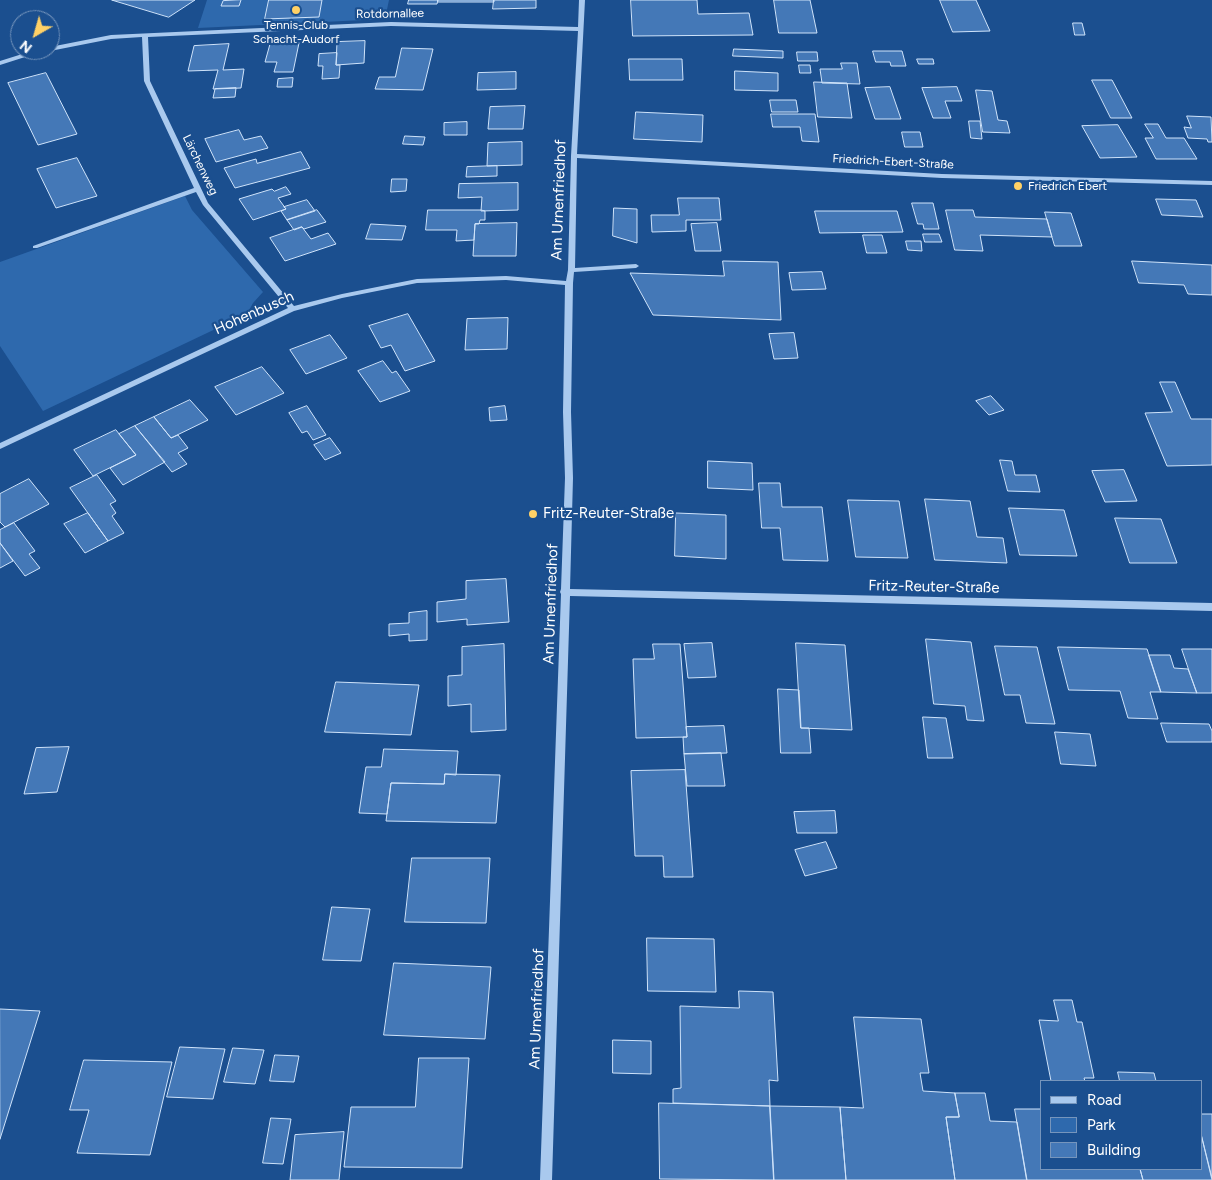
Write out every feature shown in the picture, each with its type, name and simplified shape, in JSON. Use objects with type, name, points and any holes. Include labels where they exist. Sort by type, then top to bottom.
[{"type":"street","name":"Am Urnenfriedhof","points":[[546,1180],[569,478],[567,412],[569,283],[582,0]]},
{"type":"street","name":"Rotdornallee","points":[[60,47],[111,38],[391,24],[581,28]]},
{"type":"street","name":"Lärchenweg","points":[[145,36],[147,81],[205,204],[292,309]]},
{"type":"street","name":"Friedrich-Ebert-Straße","points":[[574,156],[942,176],[1212,183]]},
{"type":"street","points":[[35,247],[198,189]]},
{"type":"street","points":[[571,270],[636,266]]},
{"type":"street","name":"Hohenbusch","points":[[1,443],[292,309],[351,294],[417,281],[506,278],[569,283]]},
{"type":"street","name":"Fritz-Reuter-Straße","points":[[564,592],[1212,607]]},
{"type":"green space","name":"Tennis-Club Schacht-Audorf","points":[[207,0],[389,0],[385,19],[198,28]]},
{"type":"green space","points":[[185,196],[192,210],[263,292],[253,303],[247,314],[43,411],[0,346],[0,262]]},
{"type":"building","points":[[112,0],[195,0],[169,17]]},
{"type":"building","points":[[241,0],[239,6],[221,6],[223,1]]},
{"type":"building","points":[[269,0],[322,0],[319,17],[265,19]]},
{"type":"building","points":[[409,0],[438,0],[437,4],[408,4]]},
{"type":"building","points":[[438,0],[494,0],[494,2],[438,2]]},
{"type":"building","points":[[494,0],[536,0],[536,8],[493,9]]},
{"type":"building","points":[[631,0],[697,0],[698,14],[749,13],[753,35],[633,36]]},
{"type":"building","points":[[774,0],[810,0],[817,33],[779,33]]},
{"type":"building","points":[[940,0],[976,0],[990,31],[953,32]]},
{"type":"building","points":[[1073,23],[1082,23],[1085,35],[1075,35]]},
{"type":"building","points":[[365,41],[364,63],[336,65],[337,42]]},
{"type":"building","points":[[299,43],[293,72],[274,72],[277,62],[265,62],[270,44]]},
{"type":"building","points":[[229,44],[223,70],[244,69],[241,88],[213,89],[218,70],[188,71],[194,46]]},
{"type":"building","points":[[402,48],[433,49],[423,90],[375,89],[379,77],[395,77]]},
{"type":"building","points":[[734,49],[783,51],[783,58],[733,56]]},
{"type":"building","points":[[873,51],[902,51],[906,66],[891,66],[890,62],[876,62]]},
{"type":"building","points":[[797,52],[817,52],[818,61],[798,61]]},
{"type":"building","points":[[337,53],[336,65],[340,65],[339,78],[322,79],[323,66],[318,66],[319,54]]},
{"type":"building","points":[[629,59],[682,59],[683,80],[630,80]]},
{"type":"building","points":[[917,59],[933,59],[934,64],[919,64]]},
{"type":"building","points":[[841,63],[857,63],[860,84],[822,83],[820,69],[842,69]]},
{"type":"building","points":[[799,65],[810,65],[811,73],[800,73]]},
{"type":"building","points":[[735,71],[778,73],[778,91],[735,90]]},
{"type":"building","points":[[516,72],[516,89],[477,90],[478,73]]},
{"type":"building","points":[[46,73],[77,134],[38,145],[8,83]]},
{"type":"building","points":[[293,78],[292,87],[277,87],[278,79]]},
{"type":"building","points":[[1092,80],[1112,80],[1132,118],[1111,118]]},
{"type":"building","points":[[814,82],[847,83],[852,118],[818,117]]},
{"type":"building","points":[[890,87],[901,119],[875,119],[865,88]]},
{"type":"building","points":[[957,87],[962,101],[945,101],[951,118],[933,118],[922,88]]},
{"type":"building","points":[[236,88],[235,97],[213,98],[215,89]]},
{"type":"building","points":[[976,90],[992,91],[998,120],[1007,121],[1010,133],[983,132]]},
{"type":"building","points":[[770,100],[796,100],[798,112],[772,112]]},
{"type":"building","points":[[525,106],[523,129],[488,129],[490,107]]},
{"type":"building","points":[[636,112],[703,115],[702,142],[634,139]]},
{"type":"building","points":[[771,114],[815,114],[819,142],[802,141],[800,127],[773,127]]},
{"type":"building","points":[[1187,116],[1211,117],[1212,142],[1208,142],[1207,139],[1188,138],[1184,127],[1191,128]]},
{"type":"building","points":[[969,121],[980,121],[982,139],[971,138]]},
{"type":"building","points":[[467,122],[467,135],[444,135],[444,123]]},
{"type":"building","points":[[1145,124],[1158,124],[1166,138],[1184,138],[1197,159],[1156,159],[1145,138],[1153,138]]},
{"type":"building","points":[[1118,125],[1137,157],[1100,158],[1082,126]]},
{"type":"building","points":[[239,130],[244,140],[261,136],[268,148],[216,162],[205,139]]},
{"type":"building","points":[[902,132],[920,132],[923,147],[905,147]]},
{"type":"building","points":[[405,136],[425,137],[423,145],[403,144]]},
{"type":"building","points":[[522,142],[522,165],[487,166],[488,143]]},
{"type":"building","points":[[301,152],[310,168],[235,188],[224,168],[256,159],[257,163]]},
{"type":"building","points":[[77,158],[97,196],[56,208],[37,169]]},
{"type":"building","points":[[497,166],[497,176],[466,177],[467,167]]},
{"type":"building","points":[[392,179],[407,179],[406,191],[391,192]]},
{"type":"building","points":[[518,183],[518,210],[481,211],[482,197],[458,198],[459,184]]},
{"type":"building","points":[[286,187],[291,194],[278,198],[286,209],[253,220],[239,199],[272,189],[274,191]]},
{"type":"building","points":[[678,198],[719,198],[721,220],[686,220],[686,231],[652,232],[651,215],[679,215]]},
{"type":"building","points":[[1156,199],[1196,200],[1203,217],[1162,215]]},
{"type":"building","points":[[307,200],[315,211],[287,220],[281,211],[286,209],[284,207]]},
{"type":"building","points":[[912,203],[933,203],[939,229],[924,229],[923,224],[918,224]]},
{"type":"building","points":[[614,208],[637,209],[637,243],[613,236]]},
{"type":"building","points":[[317,210],[326,222],[294,230],[287,220]]},
{"type":"building","points":[[428,210],[481,210],[485,211],[485,220],[480,220],[479,224],[475,224],[474,240],[456,241],[457,230],[426,230]]},
{"type":"building","points":[[946,210],[973,210],[975,217],[1047,219],[1052,237],[980,235],[983,251],[955,250]]},
{"type":"building","points":[[815,211],[897,211],[903,232],[820,233]]},
{"type":"building","points":[[1045,212],[1071,213],[1082,246],[1055,246]]},
{"type":"building","points":[[517,223],[516,256],[473,256],[475,224]]},
{"type":"building","points":[[717,223],[721,251],[695,251],[691,224]]},
{"type":"building","points":[[371,224],[406,226],[402,240],[366,239]]},
{"type":"building","points":[[302,227],[311,239],[328,233],[336,244],[285,261],[270,238]]},
{"type":"building","points":[[923,234],[939,234],[942,242],[925,242]]},
{"type":"building","points":[[863,235],[882,235],[887,253],[867,253]]},
{"type":"building","points":[[906,241],[921,241],[922,251],[908,250]]},
{"type":"building","points":[[723,261],[778,262],[781,320],[653,315],[630,273],[724,276]]},
{"type":"building","points":[[1132,261],[1212,265],[1212,295],[1188,294],[1184,285],[1139,283]]},
{"type":"building","points":[[822,272],[826,289],[792,290],[789,273]]},
{"type":"building","points":[[408,314],[435,361],[405,371],[391,345],[381,348],[369,326]]},
{"type":"building","points":[[508,318],[507,349],[465,350],[467,319]]},
{"type":"building","points":[[794,333],[798,358],[774,359],[769,334]]},
{"type":"building","points":[[330,335],[347,358],[306,374],[290,350]]},
{"type":"building","points":[[383,361],[392,373],[396,371],[410,391],[380,402],[358,371]]},
{"type":"building","points":[[262,367],[284,393],[236,415],[215,387]]},
{"type":"building","points":[[1160,382],[1175,382],[1191,419],[1212,419],[1212,465],[1167,466],[1145,413],[1172,412]]},
{"type":"building","points":[[991,396],[1004,410],[989,415],[976,401]]},
{"type":"building","points":[[190,400],[208,420],[171,438],[154,417]]},
{"type":"building","points":[[307,406],[326,435],[313,440],[307,431],[302,433],[289,413]]},
{"type":"building","points":[[505,406],[507,420],[490,421],[489,408]]},
{"type":"building","points":[[154,417],[171,438],[178,435],[188,448],[178,453],[187,464],[172,472],[135,426]]},
{"type":"building","points":[[135,426],[165,462],[123,485],[110,468],[136,455],[119,434]]},
{"type":"building","points":[[116,430],[136,455],[93,476],[74,450]]},
{"type":"building","points":[[330,438],[341,453],[325,460],[314,445]]},
{"type":"building","points":[[1000,460],[1012,461],[1015,475],[1036,475],[1040,492],[1008,491]]},
{"type":"building","points":[[708,461],[752,463],[753,490],[708,488]]},
{"type":"building","points":[[1124,470],[1137,501],[1105,502],[1092,471]]},
{"type":"building","points":[[97,475],[116,501],[110,504],[116,513],[112,516],[124,533],[108,541],[70,488]]},
{"type":"building","points":[[29,479],[49,504],[5,527],[0,522],[0,494]]},
{"type":"building","points":[[759,483],[780,483],[782,507],[822,507],[828,561],[783,560],[780,528],[762,528]]},
{"type":"building","points":[[925,499],[970,501],[977,537],[1003,538],[1007,563],[935,560]]},
{"type":"building","points":[[848,500],[899,501],[908,558],[856,557]]},
{"type":"building","points":[[1009,508],[1064,510],[1077,556],[1020,555]]},
{"type":"building","points":[[88,513],[108,541],[85,553],[64,524]]},
{"type":"building","points":[[676,513],[726,515],[726,559],[675,556]]},
{"type":"building","points":[[1115,518],[1161,519],[1177,563],[1130,563]]},
{"type":"building","points":[[14,523],[35,551],[29,554],[40,568],[25,576],[0,543],[0,530]]},
{"type":"building","points":[[0,543],[13,561],[0,568]]},
{"type":"building","points":[[506,579],[509,622],[467,625],[467,619],[437,622],[437,602],[466,599],[466,581]]},
{"type":"building","points":[[427,611],[427,640],[409,641],[409,634],[389,636],[389,624],[409,623],[409,613]]},
{"type":"building","points":[[926,639],[971,642],[984,721],[967,720],[965,706],[934,704]]},
{"type":"building","points":[[712,643],[716,677],[688,678],[684,644]]},
{"type":"building","points":[[796,643],[845,645],[852,730],[801,728]]},
{"type":"building","points":[[504,644],[506,730],[471,732],[471,704],[448,706],[448,676],[462,675],[462,647]]},
{"type":"building","points":[[653,644],[680,644],[687,737],[636,738],[633,659],[654,659]]},
{"type":"building","points":[[995,646],[1037,647],[1055,724],[1026,723],[1020,695],[1005,695]]},
{"type":"building","points":[[1058,647],[1147,649],[1161,692],[1150,692],[1158,719],[1128,718],[1120,691],[1069,690]]},
{"type":"building","points":[[1182,649],[1212,649],[1212,693],[1197,693]]},
{"type":"building","points":[[1149,655],[1170,655],[1174,668],[1188,669],[1197,693],[1161,692]]},
{"type":"building","points":[[336,682],[419,685],[411,735],[325,732]]},
{"type":"building","points":[[778,689],[799,690],[801,728],[809,728],[811,753],[781,753]]},
{"type":"building","points":[[923,717],[946,718],[953,758],[928,758]]},
{"type":"building","points":[[1161,723],[1209,724],[1212,731],[1212,742],[1167,742]]},
{"type":"building","points":[[724,726],[727,753],[684,754],[683,737],[687,737],[686,727]]},
{"type":"building","points":[[1055,732],[1090,734],[1096,766],[1061,764]]},
{"type":"building","points":[[69,747],[57,792],[24,794],[36,748]]},
{"type":"building","points":[[384,749],[458,751],[456,775],[445,774],[444,784],[391,783],[387,814],[359,813],[366,767],[381,767]]},
{"type":"building","points":[[721,753],[725,786],[687,786],[684,754]]},
{"type":"building","points":[[685,770],[693,877],[664,877],[663,856],[635,856],[631,771]]},
{"type":"building","points":[[445,774],[500,775],[496,823],[386,821],[391,783],[444,784]]},
{"type":"building","points":[[835,811],[837,833],[797,833],[794,812]]},
{"type":"building","points":[[826,842],[837,868],[805,876],[795,850]]},
{"type":"building","points":[[412,858],[490,858],[486,923],[405,922]]},
{"type":"building","points":[[332,907],[370,909],[361,961],[323,960]]},
{"type":"building","points":[[647,938],[714,939],[716,992],[648,991]]},
{"type":"building","points":[[394,963],[491,967],[485,1039],[384,1035]]},
{"type":"building","points":[[739,991],[773,992],[778,1081],[769,1080],[770,1106],[673,1103],[673,1089],[681,1088],[680,1006],[739,1008]]},
{"type":"building","points":[[1054,1000],[1072,1000],[1077,1022],[1082,1022],[1094,1078],[1084,1078],[1085,1080],[1051,1080],[1039,1020],[1058,1021]]},
{"type":"building","points":[[0,1009],[40,1011],[0,1139]]},
{"type":"building","points":[[854,1017],[921,1019],[929,1073],[920,1073],[923,1091],[955,1093],[959,1117],[946,1117],[955,1180],[846,1180],[840,1107],[863,1108]]},
{"type":"building","points":[[613,1040],[651,1041],[651,1074],[613,1073]]},
{"type":"building","points":[[180,1047],[225,1049],[213,1099],[167,1097]]},
{"type":"building","points":[[233,1048],[264,1050],[255,1084],[224,1082]]},
{"type":"building","points":[[275,1055],[299,1056],[294,1082],[270,1081]]},
{"type":"building","points":[[419,1058],[469,1058],[462,1168],[344,1167],[351,1107],[415,1107]]},
{"type":"building","points":[[84,1060],[172,1062],[150,1155],[77,1153],[89,1110],[70,1110]]},
{"type":"building","points":[[1118,1072],[1154,1073],[1156,1080],[1120,1080]]},
{"type":"building","points":[[955,1093],[985,1093],[990,1121],[1017,1122],[1027,1180],[955,1180],[946,1117],[959,1117]]},
{"type":"building","points":[[659,1103],[770,1106],[774,1180],[660,1179]]},
{"type":"building","points":[[770,1106],[840,1107],[846,1180],[774,1180]]},
{"type":"building","points":[[1015,1109],[1040,1109],[1040,1170],[1140,1170],[1143,1180],[1027,1180]]},
{"type":"building","points":[[1202,1114],[1212,1114],[1212,1178],[1202,1138]]},
{"type":"building","points":[[271,1118],[291,1119],[283,1164],[263,1163]]},
{"type":"building","points":[[344,1132],[339,1180],[290,1180],[295,1135]]},
{"type":"building","points":[[1202,1138],[1212,1180],[1143,1180],[1140,1170],[1202,1170]]},
{"type":"place","name":"Tennis-Club Schacht-Audorf","points":[[296,10]]},
{"type":"place","name":"Friedrich Ebert","points":[[1018,186]]},
{"type":"place","name":"Fritz-Reuter-Straße","points":[[533,514]]}]
